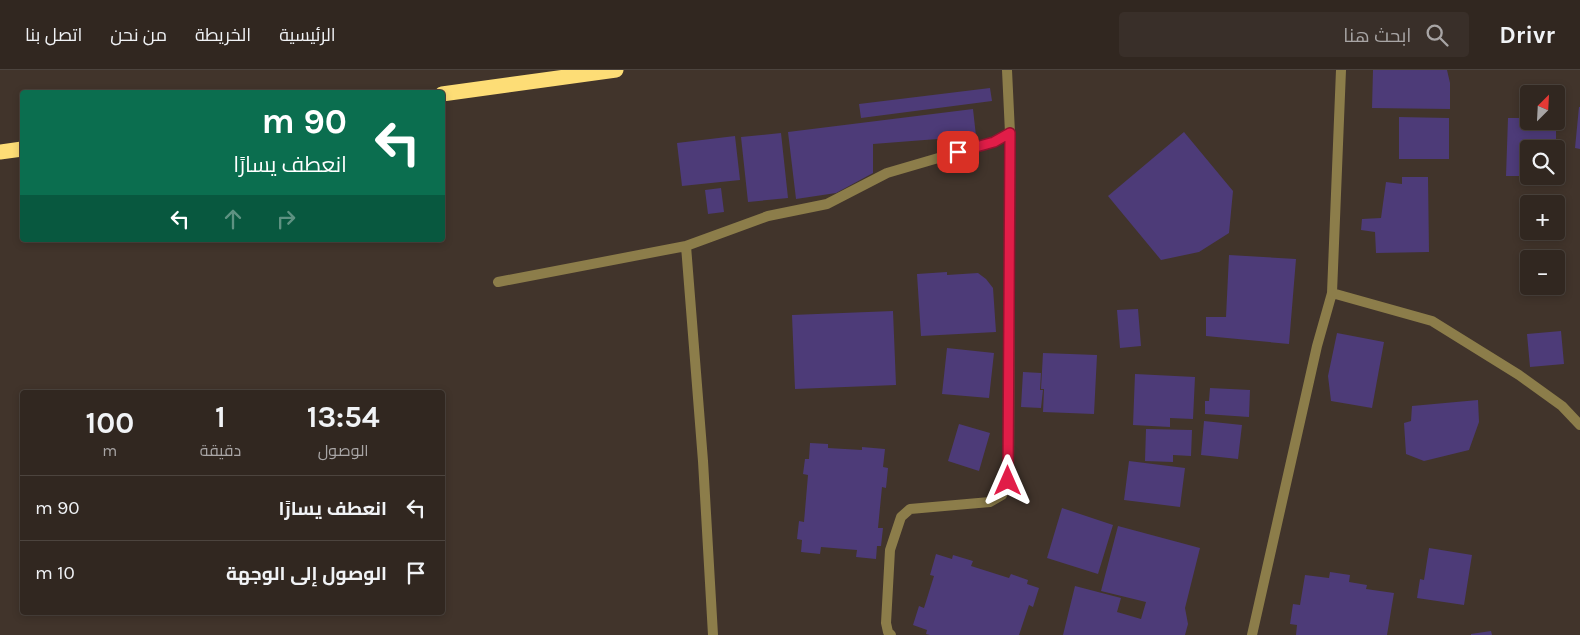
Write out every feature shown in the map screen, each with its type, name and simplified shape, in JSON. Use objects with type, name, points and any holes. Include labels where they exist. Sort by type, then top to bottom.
[{"type":"highway","points":[[445,94],[616,70]]},
{"type":"highway","points":[[0,152],[20,149]]},
{"type":"street","points":[[891,635],[888,632],[886,623],[890,550],[901,517],[910,509],[990,502],[1002,495],[1008,481],[1010,133],[1008,70]]},
{"type":"street","points":[[1252,635],[1317,346],[1332,293],[1341,70]]},
{"type":"street","points":[[498,282],[686,246],[768,216],[827,204],[887,173],[994,142],[1010,133]]},
{"type":"street","points":[[686,246],[703,461],[713,635]]},
{"type":"street","points":[[1332,293],[1432,320],[1519,375],[1562,406],[1580,425]]},
{"type":"building","points":[[1373,70],[1447,70],[1450,83],[1450,109],[1372,108]]},
{"type":"building","points":[[990,88],[992,101],[861,118],[859,104]]},
{"type":"building","points":[[1580,107],[1580,149],[1575,148]]},
{"type":"building","points":[[973,109],[976,136],[873,144],[873,173],[836,193],[796,199],[788,132]]},
{"type":"building","points":[[1399,117],[1449,118],[1449,159],[1399,159]]},
{"type":"building","points":[[1508,118],[1520,118],[1520,130],[1556,130],[1556,140],[1520,140],[1520,176],[1506,176]]},
{"type":"building","points":[[1184,132],[1233,191],[1229,233],[1199,252],[1161,260],[1108,196]]},
{"type":"building","points":[[781,133],[788,198],[748,202],[741,137]]},
{"type":"building","points":[[735,136],[740,180],[682,186],[677,143]]},
{"type":"building","points":[[1402,177],[1428,177],[1429,252],[1376,253],[1375,232],[1361,230],[1362,219],[1381,218],[1386,182],[1402,184]]},
{"type":"building","points":[[721,188],[724,212],[708,214],[705,190]]},
{"type":"building","points":[[1229,255],[1296,259],[1289,344],[1206,336],[1206,317],[1226,317]]},
{"type":"building","points":[[947,272],[947,275],[978,273],[986,279],[993,288],[996,332],[921,336],[917,274]]},
{"type":"building","points":[[1138,309],[1141,346],[1120,348],[1117,310]]},
{"type":"building","points":[[893,311],[896,385],[795,389],[792,315]]},
{"type":"building","points":[[1561,331],[1564,364],[1530,367],[1527,334]]},
{"type":"building","points":[[1337,333],[1384,342],[1372,408],[1331,401],[1328,376]]},
{"type":"building","points":[[947,348],[994,353],[989,398],[942,394]]},
{"type":"building","points":[[1043,353],[1097,355],[1094,414],[1043,412],[1044,389],[1041,389]]},
{"type":"building","points":[[1023,372],[1041,373],[1040,390],[1043,390],[1041,408],[1021,407]]},
{"type":"building","points":[[1135,374],[1195,377],[1193,419],[1170,418],[1170,427],[1133,425]]},
{"type":"building","points":[[1210,388],[1250,390],[1249,417],[1205,414],[1205,401],[1209,401]]},
{"type":"building","points":[[1478,400],[1479,422],[1469,450],[1424,461],[1406,454],[1404,423],[1411,421],[1412,406]]},
{"type":"building","points":[[1204,421],[1242,425],[1238,459],[1201,455]]},
{"type":"building","points":[[959,424],[990,433],[979,471],[948,461]]},
{"type":"building","points":[[1146,429],[1192,430],[1191,456],[1173,455],[1173,462],[1145,461]]},
{"type":"building","points":[[810,443],[828,444],[828,448],[862,450],[862,447],[885,449],[883,467],[888,468],[886,488],[882,487],[878,528],[883,528],[881,546],[877,546],[876,559],[856,557],[857,550],[821,547],[820,554],[801,552],[802,540],[797,539],[799,521],[804,522],[808,475],[803,474],[805,459],[809,459]]},
{"type":"building","points":[[1129,461],[1185,468],[1180,507],[1124,500]]},
{"type":"building","points":[[1062,508],[1113,525],[1098,574],[1047,558]]},
{"type":"building","points":[[1118,526],[1200,548],[1185,608],[1188,624],[1185,635],[1063,635],[1075,586],[1121,598],[1117,612],[1141,619],[1146,602],[1101,591]]},
{"type":"building","points":[[1429,548],[1472,555],[1464,605],[1417,598],[1420,579],[1424,580]]},
{"type":"building","points":[[936,554],[952,559],[953,555],[973,561],[971,566],[1009,578],[1011,574],[1028,580],[1027,584],[1039,588],[1033,607],[1029,605],[1019,635],[930,635],[926,634],[927,630],[913,625],[919,606],[924,608],[934,576],[930,575]]},
{"type":"building","points":[[1330,572],[1350,575],[1349,582],[1367,585],[1366,589],[1394,593],[1387,635],[1296,635],[1297,625],[1290,624],[1293,604],[1300,605],[1305,575],[1329,578]]},
{"type":"building","points":[[1491,631],[1492,635],[1471,635],[1471,634]]},
{"type":"route","points":[[958,152],[994,142],[1010,133],[1008,481]]}]
